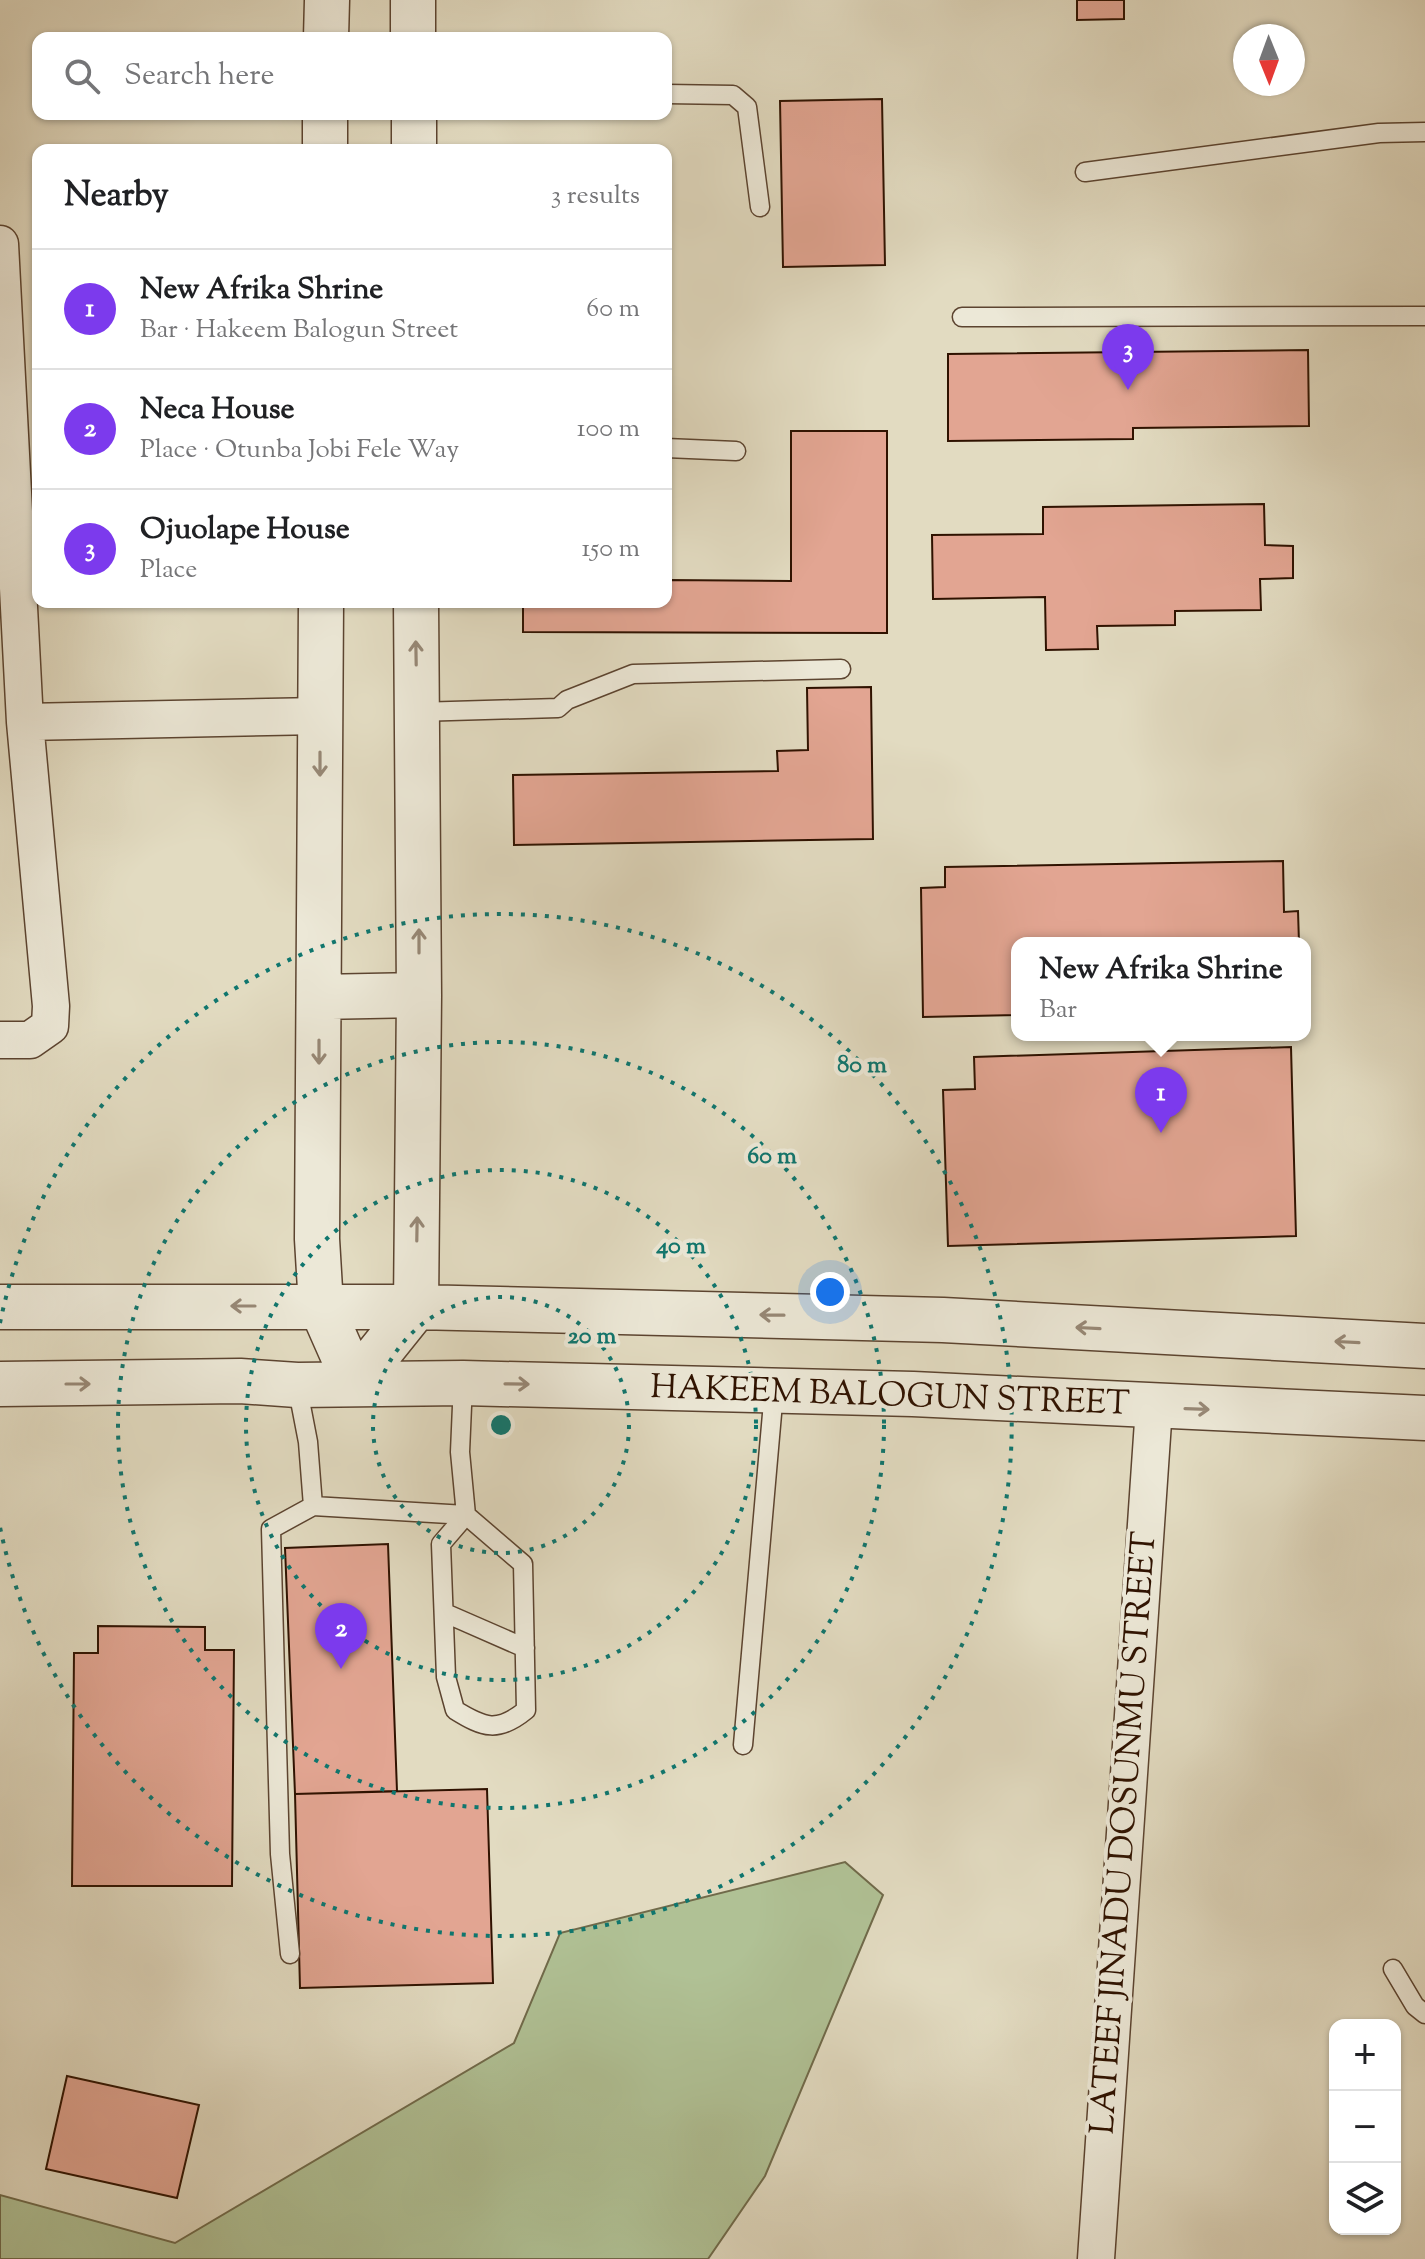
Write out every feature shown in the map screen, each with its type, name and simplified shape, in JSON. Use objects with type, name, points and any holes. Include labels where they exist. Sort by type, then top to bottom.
[{"type":"street","points":[[326,32],[327,0]]},
{"type":"street","points":[[413,0],[413,32]]},
{"type":"street","points":[[325,120],[325,144]]},
{"type":"street","points":[[414,120],[414,144]]},
{"type":"street","points":[[0,244],[25,722],[51,1006],[50,1026],[30,1040],[0,1040]]},
{"type":"street","points":[[321,608],[317,1239],[321,1306],[355,1383],[416,1307],[419,995],[416,608]]},
{"type":"street","points":[[25,722],[320,716]]},
{"type":"street","points":[[319,997],[419,995]]},
{"type":"street","points":[[0,1307],[416,1307],[943,1320],[1425,1346]]},
{"type":"street","name":"HAKEEM BALOGUN STREET","points":[[0,1384],[240,1381],[297,1385],[463,1383],[913,1394],[1425,1418]]},
{"type":"street","name":"LATEEF JINADU DOSUNMU STREET","points":[[1096,2259],[1154,1407]]},
{"type":"lane","points":[[672,94],[733,95],[747,107],[760,207]]},
{"type":"lane","points":[[1085,172],[1379,133],[1425,132]]},
{"type":"lane","points":[[962,317],[1425,316]]},
{"type":"lane","points":[[672,448],[736,451]]},
{"type":"lane","points":[[417,712],[558,708],[567,700],[633,674],[841,669]]},
{"type":"lane","points":[[290,1954],[280,1854],[271,1529],[313,1506],[466,1515],[523,1564],[526,1710],[510,1724],[479,1725],[455,1710],[446,1677],[441,1544],[466,1515],[460,1452],[463,1383]]},
{"type":"lane","points":[[297,1385],[308,1442],[313,1506]]},
{"type":"lane","points":[[743,1745],[774,1391]]},
{"type":"lane","points":[[445,1613],[525,1648]]},
{"type":"lane","points":[[1393,1969],[1415,2006],[1425,2014]]},
{"type":"green space","points":[[845,1862],[883,1895],[765,2176],[708,2259],[0,2259],[0,2195],[175,2243],[514,2043],[560,1933]]},
{"type":"building","points":[[1077,0],[1124,0],[1124,19],[1077,20]]},
{"type":"building","points":[[882,99],[885,265],[783,267],[780,101]]},
{"type":"building","points":[[1308,350],[1309,426],[1133,428],[1133,439],[948,441],[948,354]]},
{"type":"building","points":[[791,431],[887,431],[887,633],[523,632],[523,608],[672,608],[672,580],[791,581]]},
{"type":"building","points":[[1264,504],[1265,545],[1293,546],[1293,578],[1260,579],[1261,610],[1175,611],[1175,625],[1097,626],[1098,649],[1046,650],[1045,597],[933,599],[932,535],[1043,534],[1043,507]]},
{"type":"building","points":[[871,687],[873,839],[514,845],[513,775],[778,771],[777,751],[808,750],[807,688]]},
{"type":"building","points":[[1283,861],[1284,912],[1298,911],[1299,937],[1011,937],[1011,1015],[923,1017],[921,888],[945,887],[945,867]]},
{"type":"building","points":[[1291,1047],[1296,1236],[948,1246],[943,1090],[975,1089],[974,1057]]},
{"type":"building","points":[[388,1544],[397,1791],[295,1794],[285,1548]]},
{"type":"building","points":[[98,1626],[205,1627],[205,1650],[234,1650],[232,1886],[72,1886],[74,1653],[98,1653]]},
{"type":"building","points":[[487,1789],[493,1983],[300,1988],[295,1794]]},
{"type":"building","points":[[67,2076],[199,2105],[177,2198],[46,2169]]},
{"type":"place","name":"Ojuolape House","points":[[1128,390]]},
{"type":"place","name":"New Afrika Shrine","points":[[1161,1133]]},
{"type":"place","name":"Neca House","points":[[341,1669]]}]
